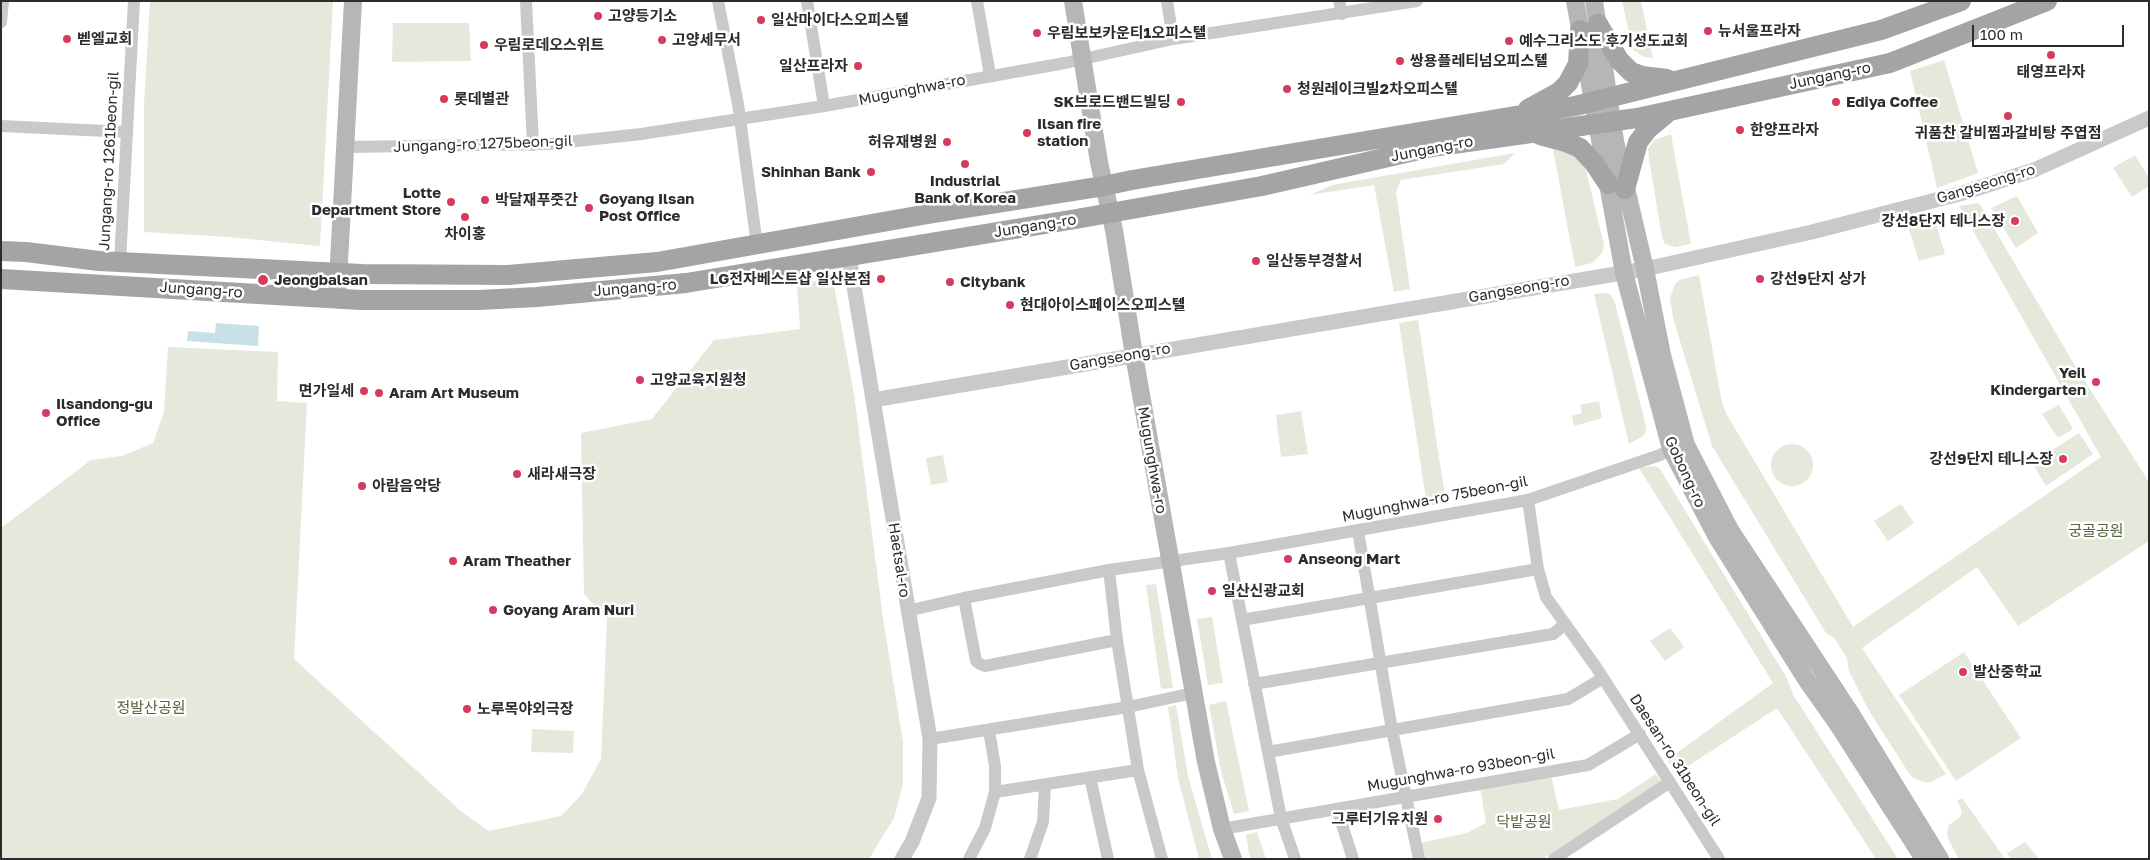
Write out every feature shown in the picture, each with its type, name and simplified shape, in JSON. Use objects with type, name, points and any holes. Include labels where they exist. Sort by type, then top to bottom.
[{"type":"main road","points":[[337,299],[353,1]]},
{"type":"main road","name":"Mugunghwa-ro","points":[[1073,1],[1193,693],[1206,762],[1222,829],[1233,859]]},
{"type":"main road","name":"Gobong-ro","points":[[1575,1],[1589,27]]},
{"type":"main road","name":"Gobong-ro","points":[[1594,1],[1589,27],[1616,187],[1624,273],[1670,449],[1717,537],[1806,679],[1837,722],[1924,859]]},
{"type":"main road","name":"Jungang-ro","points":[[1,251],[120,262],[339,274],[508,275],[657,262],[1600,100],[1881,30],[1961,1]]},
{"type":"main road","name":"Jungang-ro","points":[[1,279],[337,299],[479,300],[537,297],[686,283],[1262,186],[1432,147],[1669,111],[1890,63],[2047,1]]},
{"type":"main road","points":[[1589,27],[1631,72],[1642,76],[1676,80]]},
{"type":"main road","points":[[1515,116],[1559,92],[1568,83],[1578,64],[1589,27]]},
{"type":"main road","points":[[1531,132],[1580,148],[1616,187],[1638,142],[1648,129],[1669,111]]},
{"type":"main road","name":"Gobong-ro","points":[[1616,187],[1645,269],[1662,355],[1686,445],[1730,530],[1850,714],[1940,859]]},
{"type":"street","points":[[1,22],[3,1]]},
{"type":"street","name":"Jungang-ro 1261beon-gil","points":[[120,262],[134,1]]},
{"type":"street","points":[[526,1],[533,145]]},
{"type":"street","points":[[718,1],[740,119],[757,246]]},
{"type":"street","points":[[807,1],[824,106]]},
{"type":"street","points":[[977,1],[990,75]]},
{"type":"street","points":[[1167,1],[1173,40]]},
{"type":"street","name":"Mugunghwa-ro","points":[[740,119],[824,106],[1083,59],[1341,8],[1417,1]]},
{"type":"street","name":"Gangseong-ro","points":[[873,400],[1593,276],[1645,269],[1812,232],[1963,193],[2034,170],[2149,118]]},
{"type":"street","name":"Jungang-ro 1275beon-gil","points":[[345,148],[533,145],[641,134],[740,119]]},
{"type":"street","points":[[1,126],[127,132]]},
{"type":"street","name":"Haetsal-ro","points":[[849,257],[930,739],[929,798],[912,842],[902,859]]},
{"type":"street","name":"Mugunghwa-ro 75beon-gil","points":[[908,611],[964,598],[1109,570],[1170,563],[1528,500],[1660,455],[1670,449]]},
{"type":"street","name":"Daesan-ro 31beon-gil","points":[[1528,500],[1538,568],[1546,597],[1640,734],[1719,859]]},
{"type":"street","points":[[1358,531],[1392,730],[1419,859]]},
{"type":"street","points":[[1229,553],[1281,818],[1296,859]]},
{"type":"street","points":[[1242,620],[1538,568]]},
{"type":"street","points":[[1109,570],[1117,640],[1138,770],[1162,859]]},
{"type":"street","points":[[964,598],[976,661],[985,666],[1117,640]]},
{"type":"street","points":[[1254,684],[1553,634],[1564,625]]},
{"type":"street","points":[[1268,752],[1568,699],[1603,678]]},
{"type":"street","points":[[930,739],[989,731],[1128,707],[1193,693]]},
{"type":"street","points":[[969,859],[985,828],[995,792],[995,766],[989,731]]},
{"type":"street","name":"Mugunghwa-ro 93beon-gil","points":[[1222,829],[1588,765],[1640,734]]},
{"type":"street","points":[[995,792],[1138,770]]},
{"type":"street","points":[[1090,777],[1108,859]]},
{"type":"street","points":[[1554,859],[1670,782]]},
{"type":"street","points":[[1031,858],[1044,822],[1045,785]]},
{"type":"street","points":[[1338,809],[1353,859]]},
{"type":"green space","points":[[150,1],[333,1],[320,246],[229,237],[144,232],[144,105]]},
{"type":"green space","points":[[1622,1],[1641,1],[1653,58],[1644,57],[1633,50]]},
{"type":"green space","points":[[393,23],[469,23],[471,61],[392,62]]},
{"type":"green space","points":[[1944,60],[1978,173],[1937,188],[1910,71]]},
{"type":"green space","points":[[1671,134],[1691,244],[1675,247],[1665,244],[1662,237],[1648,149],[1654,140]]},
{"type":"green space","points":[[1553,149],[1570,151],[1577,155],[1586,170],[1604,245],[1602,253],[1592,263],[1575,267]]},
{"type":"green space","points":[[1515,153],[1504,164],[1401,180],[1396,192],[1410,289],[1394,292],[1374,185],[1310,195],[1332,185]]},
{"type":"green space","points":[[2135,155],[2149,178],[2149,186],[2132,197],[2113,168]]},
{"type":"green space","name":"강선8단지 테니스장","points":[[2017,196],[2038,233],[2016,248],[1991,208]]},
{"type":"green space","name":"궁골공원","points":[[1979,203],[2074,364],[2149,482],[2149,541],[2018,626],[1977,567],[1862,648],[1946,774],[1931,782],[1924,782],[1913,778],[1908,772],[1868,709],[1849,671],[1847,658],[1835,639],[1826,633],[1712,446],[1673,318],[1670,298],[1675,284],[1680,280],[1699,275],[1722,403],[1727,415],[1853,627],[2101,457],[1959,206]]},
{"type":"green space","points":[[1935,221],[1945,254],[1919,261],[1908,226]]},
{"type":"green space","name":"정발산공원","points":[[833,280],[854,394],[883,618],[903,742],[903,784],[894,818],[869,859],[1,859],[1,528],[91,460],[122,456],[153,443],[164,412],[168,347],[278,352],[277,401],[307,403],[294,659],[462,812],[489,831],[561,816],[582,794],[601,759],[607,619],[584,594],[581,433],[652,419],[714,340],[800,329],[797,283]]},
{"type":"green space","points":[[1607,293],[1611,295],[1615,303],[1646,426],[1643,436],[1629,444],[1594,294]]},
{"type":"green space","points":[[1418,320],[1446,503],[1427,506],[1399,323]]},
{"type":"green space","points":[[1599,401],[1602,418],[1574,426],[1572,416],[1582,413],[1580,405]]},
{"type":"green space","points":[[2059,405],[2073,429],[2058,438],[2042,414]]},
{"type":"green space","points":[[1301,411],[1308,454],[1281,457],[1276,415]]},
{"type":"green space","name":"강선9단지 테니스장","points":[[2079,433],[2093,454],[2046,486],[2032,463]]},
{"type":"green space","points":[[1796,444],[1804,447],[1810,453],[1813,465],[1810,477],[1804,483],[1788,486],[1780,483],[1774,477],[1771,461],[1774,453],[1780,447]]},
{"type":"green space","points":[[943,455],[948,482],[931,485],[926,458]]},
{"type":"green space","points":[[1654,466],[1659,468],[1663,474],[1785,675],[1794,696],[1898,859],[1876,859],[1777,708],[1676,774],[1667,760],[1773,683],[1639,468]]},
{"type":"green space","points":[[1901,504],[1914,523],[1888,541],[1874,521]]},
{"type":"green space","points":[[1156,584],[1173,688],[1161,689],[1146,585]]},
{"type":"green space","points":[[1212,617],[1223,683],[1208,685],[1197,619]]},
{"type":"green space","points":[[1670,628],[1684,647],[1665,661],[1650,641]]},
{"type":"green space","points":[[1964,652],[2021,738],[1956,781],[1899,695]]},
{"type":"green space","points":[[1226,701],[1249,811],[1234,814],[1221,771],[1209,705]]},
{"type":"green space","points":[[1176,705],[1188,776],[1212,859],[1199,859],[1178,778],[1168,707]]},
{"type":"green space","points":[[532,729],[574,731],[573,753],[531,752]]},
{"type":"green space","name":"닥밭공원","points":[[1656,774],[1662,783],[1543,859],[1423,859],[1420,843],[1467,833],[1486,823],[1480,787],[1551,775],[1559,810],[1618,799]]},
{"type":"green space","points":[[1962,798],[2005,859],[1959,859],[1948,839],[1947,832],[1949,825],[1960,817],[1962,811],[1957,801]]},
{"type":"green space","points":[[1257,832],[1266,859],[1251,859],[1249,853],[1246,835]]},
{"type":"green space","points":[[2025,842],[2039,859],[2011,859],[2007,853]]},
{"type":"water","points":[[216,323],[259,326],[258,346],[187,341],[188,331],[215,333]]},
{"type":"place","name":"고양등기소","points":[[598,16]]},
{"type":"place","name":"일산마이다스오피스텔","points":[[761,20]]},
{"type":"place","name":"뉴서울프라자","points":[[1708,31]]},
{"type":"place","name":"우림보보카운티1오피스텔","points":[[1037,33]]},
{"type":"place","name":"벧엘교회","points":[[67,39]]},
{"type":"place","name":"고양세무서","points":[[662,40]]},
{"type":"place","name":"예수그리스도 후기성도교회","points":[[1509,41]]},
{"type":"place","name":"우림로데오스위트","points":[[484,45]]},
{"type":"place","name":"태영프라자","points":[[2051,55]]},
{"type":"place","name":"쌍용플레티넘오피스텔","points":[[1400,61]]},
{"type":"place","name":"일산프라자","points":[[858,66]]},
{"type":"place","name":"청원레이크빌2차오피스텔","points":[[1287,89]]},
{"type":"place","name":"롯데별관","points":[[444,99]]},
{"type":"place","name":"SK브로드밴드빌딩","points":[[1181,102]]},
{"type":"place","name":"Ediya Coffee","points":[[1836,102]]},
{"type":"place","name":"귀품찬 갈비찜과갈비탕 주엽점","points":[[2008,116]]},
{"type":"place","name":"한양프라자","points":[[1740,130]]},
{"type":"place","name":"Ilsan fire station","points":[[1027,133]]},
{"type":"place","name":"허유재병원","points":[[947,142]]},
{"type":"place","name":"Industrial Bank of Korea","points":[[965,164]]},
{"type":"place","name":"Shinhan Bank","points":[[871,172]]},
{"type":"place","name":"박달재푸줏간","points":[[485,200]]},
{"type":"place","name":"Lotte Department Store","points":[[451,202]]},
{"type":"place","name":"Goyang Ilsan Post Office","points":[[589,208]]},
{"type":"place","name":"차이홍","points":[[465,217]]},
{"type":"place","name":"강선8단지 테니스장","points":[[2015,221]]},
{"type":"place","name":"일산동부경찰서","points":[[1256,261]]},
{"type":"place","name":"LG전자베스트샵 일산본점","points":[[881,279]]},
{"type":"place","name":"강선9단지 상가","points":[[1760,279]]},
{"type":"place","name":"Jeongbalsan","points":[[263,280]]},
{"type":"place","name":"Citybank","points":[[950,282]]},
{"type":"place","name":"현대아이스페이스오피스텔","points":[[1010,305]]},
{"type":"place","name":"고양교육지원청","points":[[640,380]]},
{"type":"place","name":"Yeil Kindergarten","points":[[2096,382]]},
{"type":"place","name":"면가일세","points":[[364,391]]},
{"type":"place","name":"Aram Art Museum","points":[[379,393]]},
{"type":"place","name":"Ilsandong-gu Office","points":[[46,413]]},
{"type":"place","name":"강선9단지 테니스장","points":[[2063,459]]},
{"type":"place","name":"새라새극장","points":[[517,474]]},
{"type":"place","name":"아람음악당","points":[[362,486]]},
{"type":"place","name":"Anseong Mart","points":[[1288,559]]},
{"type":"place","name":"Aram Theather","points":[[453,561]]},
{"type":"place","name":"일산신광교회","points":[[1212,591]]},
{"type":"place","name":"Goyang Aram Nuri","points":[[493,610]]},
{"type":"place","name":"발산중학교","points":[[1963,672]]},
{"type":"place","name":"노루목야외극장","points":[[467,709]]},
{"type":"place","name":"그루터기유치원","points":[[1438,819]]}]
